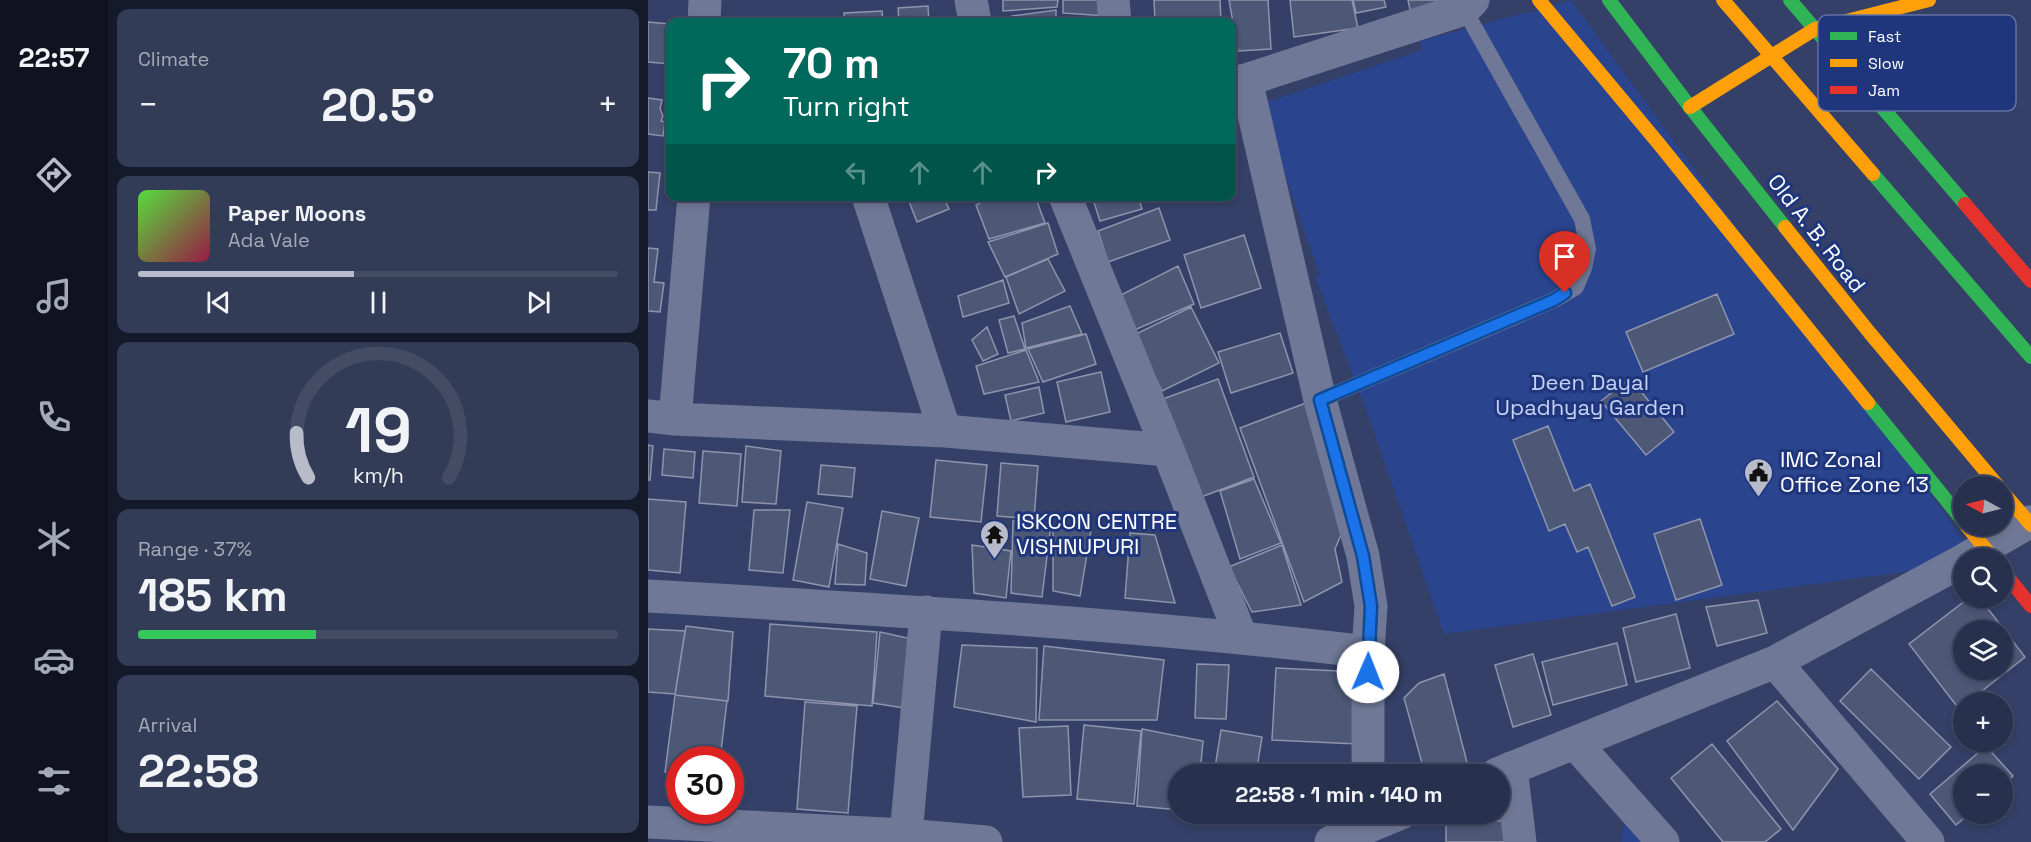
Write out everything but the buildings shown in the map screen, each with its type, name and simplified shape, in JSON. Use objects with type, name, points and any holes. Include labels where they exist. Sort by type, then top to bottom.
[{"type":"street","points":[[704,18],[705,0]]},
{"type":"street","points":[[971,0],[974,18]]},
{"type":"street","points":[[1113,0],[1115,18]]},
{"type":"street","points":[[1539,0],[1659,144],[1976,548]]},
{"type":"street","name":"Old A. B. Road","points":[[1609,0],[1690,107],[1869,332],[1990,476]]},
{"type":"street","points":[[1723,0],[1818,110]]},
{"type":"street","points":[[1790,0],[1818,32]]},
{"type":"street","points":[[1870,15],[1929,0]]},
{"type":"street","points":[[1368,764],[1368,652],[1371,606],[1363,556],[1320,400],[1239,81],[1469,4]]},
{"type":"street","points":[[1690,107],[1818,28]]},
{"type":"street","points":[[1819,111],[2031,357]]},
{"type":"street","points":[[1885,111],[2031,281]]},
{"type":"street","points":[[692,201],[661,418],[945,431],[1168,450]]},
{"type":"street","points":[[870,201],[945,431]]},
{"type":"street","points":[[1067,201],[1241,637]]},
{"type":"street","points":[[1979,548],[2030,524],[2013,504]]},
{"type":"street","points":[[1510,769],[1775,662],[1953,562]]},
{"type":"street","points":[[2013,587],[2031,606]]},
{"type":"street","points":[[648,596],[926,612],[1241,637],[1368,652]]},
{"type":"street","points":[[906,835],[926,612]]},
{"type":"street","points":[[1775,662],[1928,842]]},
{"type":"street","points":[[1575,743],[1663,842]]},
{"type":"street","points":[[1510,798],[1520,842]]},
{"type":"street","points":[[1331,842],[1367,827]]},
{"type":"street","points":[[666,829],[906,835],[986,842]]},
{"type":"lane","points":[[1320,400],[1554,300],[1576,287],[1584,268],[1588,249],[1582,219],[1469,4]]},
{"type":"green space","name":"Deen Dayal Upadhyay Garden","points":[[1571,0],[1953,525],[1953,536],[1961,536],[1970,548],[1953,548],[1953,565],[1444,634],[1368,415],[1316,279],[1320,276],[1261,104],[1422,50],[1420,41],[1530,13]]},
{"type":"green space","points":[[1628,805],[1653,842],[1621,842]]},
{"type":"traffic: fast","points":[[1609,0],[1785,227]]},
{"type":"traffic: fast","points":[[1790,0],[1818,33]]},
{"type":"traffic: fast","points":[[1885,111],[1965,204]]},
{"type":"traffic: fast","points":[[1873,174],[2031,357]]},
{"type":"traffic: fast","points":[[1868,403],[1953,508]]},
{"type":"traffic: slow","points":[[1539,0],[1659,144],[1868,403]]},
{"type":"traffic: slow","points":[[1723,0],[1818,110]]},
{"type":"traffic: slow","points":[[1870,15],[1929,0]]},
{"type":"traffic: slow","points":[[1690,107],[1818,28]]},
{"type":"traffic: slow","points":[[1819,111],[1873,174]]},
{"type":"traffic: slow","points":[[1785,227],[1990,476]]},
{"type":"traffic: slow","points":[[2013,504],[2031,525]]},
{"type":"traffic: slow","points":[[1975,536],[1985,548]]},
{"type":"traffic: jam","points":[[1965,204],[2031,281]]},
{"type":"traffic: jam","points":[[2013,584],[2031,606]]},
{"type":"place","name":"IMC Zonal Office Zone 13","points":[[1759,498]]},
{"type":"place","name":"ISKCON CENTRE VISHNUPURI","points":[[995,560]]},
{"type":"route","points":[[1368,672],[1371,606],[1363,556],[1320,400],[1554,300],[1565,293]]}]
